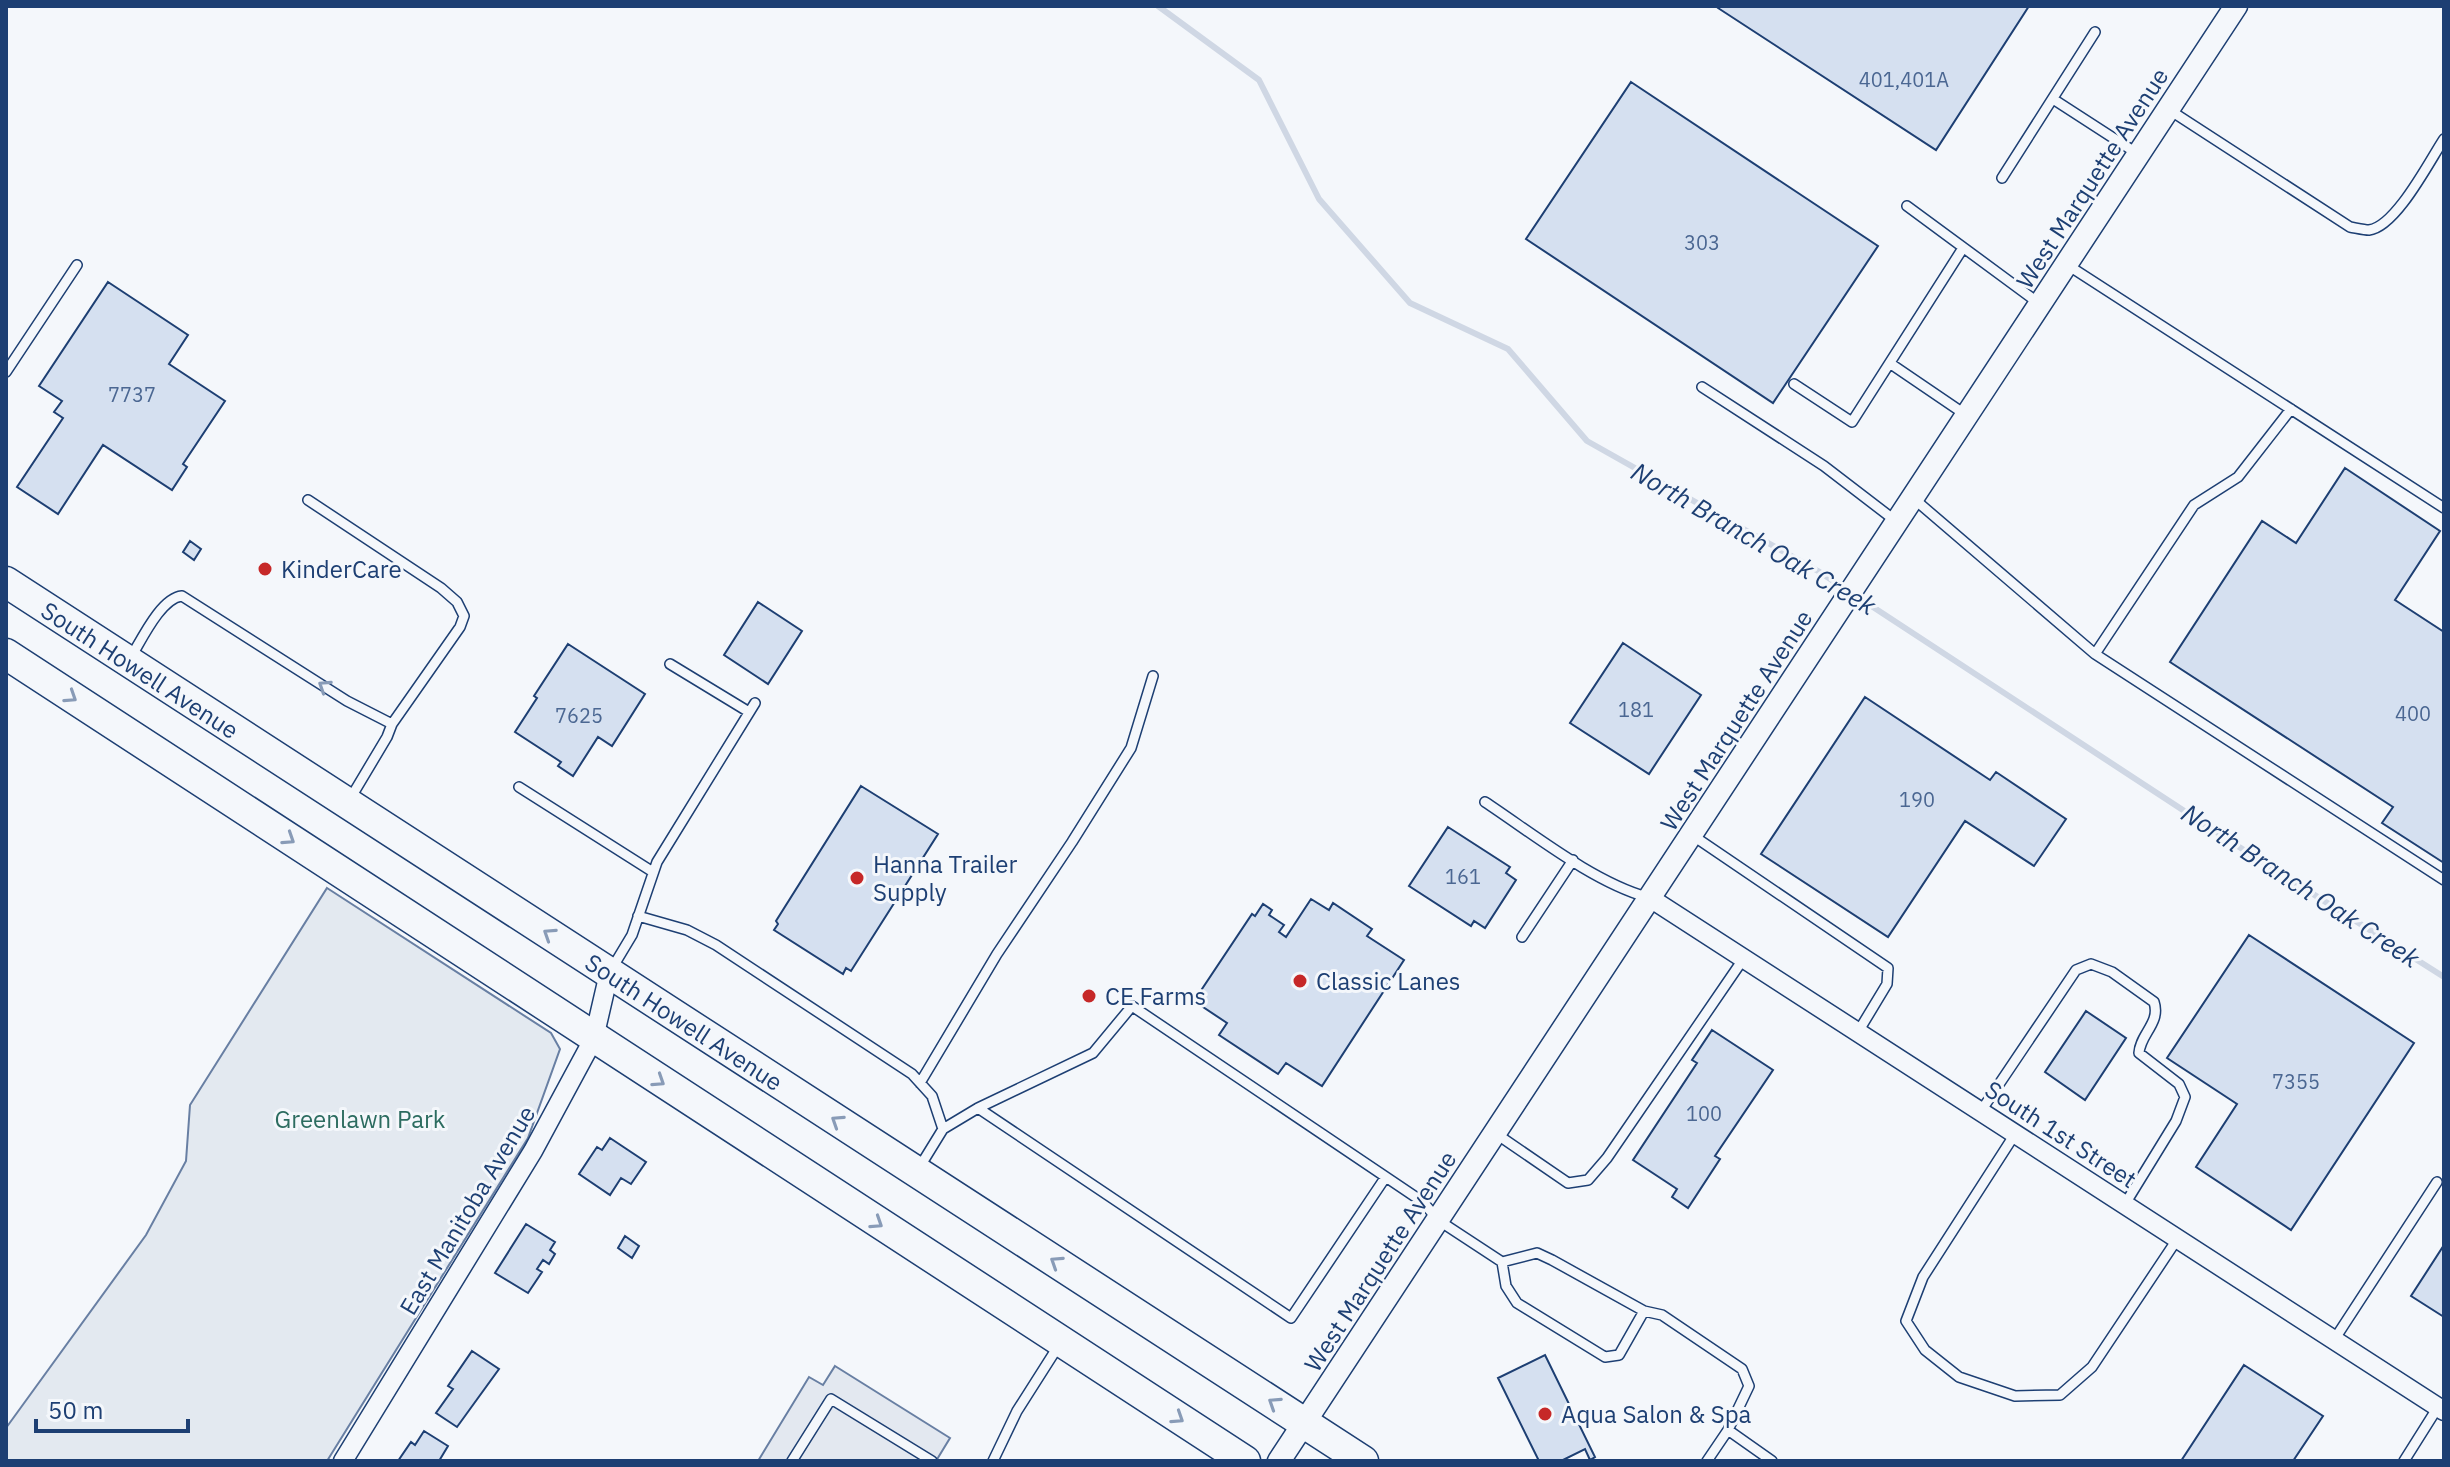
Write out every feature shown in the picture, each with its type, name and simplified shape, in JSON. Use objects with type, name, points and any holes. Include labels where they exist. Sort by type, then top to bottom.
[{"type":"main road","name":"South Howell Avenue","points":[[6,582],[1363,1461]]},
{"type":"main road","points":[[6,654],[1245,1461]]},
{"type":"street","name":"West Marquette Avenue","points":[[1279,1461],[2236,6]]},
{"type":"street","name":"South 1st Street","points":[[1650,898],[2441,1409]]},
{"type":"street","name":"East Manitoba Avenue","points":[[343,1461],[533,1151],[594,1038],[609,973]]},
{"type":"lane","points":[[2002,178],[2095,32]]},
{"type":"lane","points":[[2053,99],[2138,154]]},
{"type":"lane","points":[[2168,109],[2350,227],[2370,230],[2385,224],[2397,210],[2444,139]]},
{"type":"lane","points":[[1907,206],[2040,304]]},
{"type":"lane","points":[[1794,384],[1852,422],[1963,248]]},
{"type":"lane","points":[[2066,264],[2444,508]]},
{"type":"lane","points":[[6,372],[77,265]]},
{"type":"lane","points":[[1891,364],[1966,415]]},
{"type":"lane","points":[[1702,387],[1824,466],[1897,522]]},
{"type":"lane","points":[[2095,654],[2194,505],[2238,477],[2291,409]]},
{"type":"lane","points":[[1913,498],[2095,654],[2444,880]]},
{"type":"lane","points":[[308,500],[441,588],[457,602],[464,616],[460,627],[392,724],[347,803]]},
{"type":"lane","points":[[128,662],[166,602],[182,596],[347,701],[392,724]]},
{"type":"lane","points":[[609,973],[632,935],[657,862],[752,707],[670,664]]},
{"type":"lane","points":[[920,1083],[997,954],[1131,748],[1153,676]]},
{"type":"lane","points":[[519,787],[653,872]]},
{"type":"lane","points":[[1485,802],[1627,892],[1650,898]]},
{"type":"lane","points":[[1692,835],[1888,968],[1887,984],[1858,1032]]},
{"type":"lane","points":[[1522,937],[1573,860]]},
{"type":"lane","points":[[638,916],[687,930],[716,945],[912,1074],[932,1096],[943,1129]]},
{"type":"lane","points":[[1495,1133],[1568,1183],[1588,1180],[1607,1158],[1744,958]]},
{"type":"lane","points":[[1981,1111],[2076,970],[2091,964],[2112,972],[2154,1002],[2156,1018],[2140,1045],[2139,1053],[2179,1084],[2185,1097],[2176,1121],[2125,1204]]},
{"type":"lane","points":[[916,1172],[943,1129],[978,1108],[1093,1053],[1132,1006],[1423,1202],[1438,1220],[1502,1262],[1506,1286],[1517,1303],[1605,1357],[1619,1355],[1644,1311]]},
{"type":"lane","points":[[978,1108],[1291,1318],[1385,1178]]},
{"type":"lane","points":[[2016,1133],[1923,1277],[1906,1321],[1925,1350],[1959,1377],[2015,1396],[2060,1395],[2092,1367],[2178,1238]]},
{"type":"lane","points":[[2334,1340],[2437,1182]]},
{"type":"lane","points":[[1502,1262],[1537,1253],[1644,1311],[1662,1315],[1742,1369],[1749,1386],[1728,1430],[1707,1461]]},
{"type":"lane","points":[[993,1461],[1017,1411],[1061,1342]]},
{"type":"lane","points":[[792,1461],[831,1399],[932,1461]]},
{"type":"lane","points":[[2404,1461],[2441,1409]]},
{"type":"lane","points":[[1728,1430],[1772,1461]]},
{"type":"green space","name":"Greenlawn Park","points":[[327,888],[551,1033],[560,1049],[528,1138],[327,1461],[6,1461],[6,1428],[146,1235],[186,1161],[190,1105]]},
{"type":"shaded area","points":[[835,1366],[950,1438],[936,1461],[758,1461],[809,1377],[823,1385]]},
{"type":"building","points":[[1719,6],[2029,6],[1936,150]]},
{"type":"building","points":[[1631,82],[1878,246],[1773,403],[1526,239]]},
{"type":"building","points":[[108,282],[188,335],[169,364],[225,401],[183,464],[187,467],[172,490],[103,445],[58,514],[17,487],[63,418],[54,412],[62,401],[39,386]]},
{"type":"building","points":[[2345,468],[2440,531],[2395,600],[2444,632],[2444,863],[2382,823],[2393,807],[2170,662],[2262,521],[2296,543]]},
{"type":"building","points":[[190,541],[201,549],[194,560],[183,552]]},
{"type":"building","points":[[758,602],[802,631],[768,684],[724,655]]},
{"type":"building","points":[[1623,643],[1701,695],[1649,774],[1570,723]]},
{"type":"building","points":[[568,644],[645,694],[612,746],[598,737],[573,776],[558,766],[561,762],[515,732]]},
{"type":"building","points":[[1865,697],[1990,780],[1996,772],[2066,819],[2034,866],[1965,821],[1888,937],[1761,854]]},
{"type":"building","name":"Hanna Trailer Supply","points":[[861,786],[938,834],[851,971],[846,968],[843,974],[774,930],[778,924],[776,921]]},
{"type":"building","points":[[1448,827],[1510,867],[1506,873],[1516,880],[1485,928],[1474,921],[1471,926],[1409,886]]},
{"type":"building","name":"Classic Lanes","points":[[1311,899],[1329,910],[1333,903],[1372,929],[1367,936],[1404,960],[1322,1086],[1286,1063],[1278,1074],[1219,1035],[1227,1023],[1194,1001],[1252,914],[1255,916],[1263,904],[1272,910],[1269,915],[1284,925],[1279,932],[1286,937]]},
{"type":"building","points":[[2249,935],[2414,1043],[2291,1230],[2196,1167],[2237,1104],[2167,1058]]},
{"type":"building","points":[[2086,1011],[2126,1038],[2085,1100],[2045,1072]]},
{"type":"building","points":[[1712,1030],[1773,1070],[1715,1156],[1720,1159],[1688,1208],[1672,1197],[1677,1189],[1633,1160],[1697,1063],[1692,1060]]},
{"type":"building","points":[[610,1138],[646,1162],[631,1184],[621,1178],[610,1195],[579,1174],[597,1147],[602,1150]]},
{"type":"building","points":[[526,1224],[555,1242],[550,1250],[555,1254],[549,1264],[543,1260],[537,1269],[542,1272],[528,1293],[495,1273]]},
{"type":"building","points":[[625,1236],[639,1246],[632,1258],[618,1248]]},
{"type":"building","points":[[2444,1245],[2444,1317],[2411,1296]]},
{"type":"building","points":[[472,1351],[499,1369],[457,1427],[436,1413],[453,1389],[448,1386]]},
{"type":"building","name":"Aqua Salon & Spa","points":[[1545,1355],[1595,1457],[1590,1460],[1585,1449],[1561,1461],[1539,1461],[1498,1378]]},
{"type":"building","points":[[2244,1365],[2323,1416],[2293,1461],[2181,1461]]},
{"type":"building","points":[[424,1431],[448,1446],[439,1461],[398,1461],[411,1442],[415,1445]]},
{"type":"waterway","name":"North Branch Oak Creek","points":[[1158,6],[1259,80],[1319,199],[1410,303],[1508,349],[1587,441],[1818,571],[2253,856],[2444,977]]},
{"type":"place","name":"KinderCare","points":[[265,569]]},
{"type":"place","name":"Hanna Trailer Supply","points":[[857,878]]},
{"type":"place","name":"Classic Lanes","points":[[1300,981]]},
{"type":"place","name":"CE Farms","points":[[1089,996]]},
{"type":"place","name":"Aqua Salon & Spa","points":[[1545,1414]]}]
